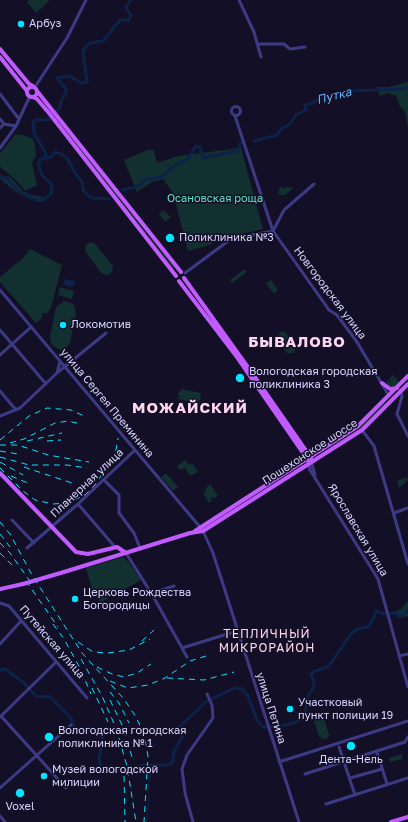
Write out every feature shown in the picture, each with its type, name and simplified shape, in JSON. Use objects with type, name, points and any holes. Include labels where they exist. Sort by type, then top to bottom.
[{"type":"main road","points":[[0,49],[29,84],[35,88],[60,123]]},
{"type":"main road","points":[[0,57],[31,96],[36,98],[50,111]]},
{"type":"main road","points":[[27,91],[29,88],[35,88]]},
{"type":"main road","points":[[31,96],[36,94],[35,88]]},
{"type":"main road","name":"Ярославская улица","points":[[60,123],[184,274],[184,278],[285,422],[309,462]]},
{"type":"main road","name":"Ярославская улица","points":[[60,123],[285,422]]},
{"type":"main road","points":[[176,276],[183,273]]},
{"type":"main road","points":[[179,281],[184,278]]},
{"type":"main road","name":"Пошехонское шоссе","points":[[202,529],[362,430],[393,400],[408,376]]},
{"type":"main road","points":[[382,383],[390,389],[398,391]]},
{"type":"main road","name":"Пошехонское шоссе","points":[[318,456],[358,426],[389,396],[408,384]]},
{"type":"main road","points":[[389,396],[393,400]]},
{"type":"main road","points":[[383,402],[386,402],[387,406]]},
{"type":"main road","points":[[0,473],[72,548],[80,553],[91,554],[115,547],[121,548],[126,553]]},
{"type":"main road","points":[[0,590],[64,572],[202,529]]},
{"type":"main road","points":[[391,822],[408,817]]},
{"type":"street","points":[[35,88],[67,38],[86,0]]},
{"type":"street","points":[[239,0],[258,44],[261,57]]},
{"type":"street","points":[[258,44],[284,44],[290,49],[305,47]]},
{"type":"street","points":[[0,94],[19,119]]},
{"type":"street","points":[[0,148],[16,126],[31,96]]},
{"type":"street","name":"Новгородская улица","points":[[237,115],[269,216],[269,223],[273,231],[329,310],[337,315],[357,342],[389,396]]},
{"type":"street","points":[[0,119],[4,124],[16,126]]},
{"type":"street","points":[[0,128],[4,124]]},
{"type":"street","points":[[183,273],[231,239],[273,231],[284,210],[314,184]]},
{"type":"street","name":"улица Сергея Преминина","points":[[0,290],[202,529]]},
{"type":"street","points":[[0,355],[31,328]]},
{"type":"street","points":[[0,330],[46,384]]},
{"type":"street","points":[[0,416],[16,410],[64,367],[106,333]]},
{"type":"street","points":[[57,373],[60,362]]},
{"type":"street","points":[[0,391],[16,410]]},
{"type":"street","points":[[398,391],[402,396],[397,414],[408,436]]},
{"type":"street","points":[[362,430],[374,446],[408,564]]},
{"type":"street","name":"Планерная улица","points":[[28,548],[52,528],[135,450]]},
{"type":"street","name":"Ярославская улица","points":[[309,462],[315,477],[374,573],[390,619],[408,687]]},
{"type":"street","points":[[104,480],[119,495],[119,513],[134,533],[140,548]]},
{"type":"street","points":[[78,504],[115,547]]},
{"type":"street","points":[[394,512],[408,508]]},
{"type":"street","points":[[12,520],[34,543]]},
{"type":"street","name":"улица Петина","points":[[202,529],[213,553],[268,729],[299,822]]},
{"type":"street","points":[[126,553],[152,593],[187,657]]},
{"type":"street","points":[[152,593],[174,586]]},
{"type":"street","name":"Путейская улица","points":[[0,603],[8,605],[87,698]]},
{"type":"street","points":[[0,644],[21,621]]},
{"type":"street","points":[[182,648],[237,630]]},
{"type":"street","points":[[400,656],[408,654]]},
{"type":"street","points":[[56,662],[1,716],[66,788]]},
{"type":"street","points":[[193,822],[185,793],[182,769],[187,755],[213,718],[213,708],[209,697]]},
{"type":"street","points":[[279,762],[408,721]]},
{"type":"street","points":[[0,788],[71,725]]},
{"type":"street","points":[[305,774],[405,742],[408,737]]},
{"type":"street","points":[[339,747],[355,795]]},
{"type":"street","points":[[377,752],[387,784]]},
{"type":"street","points":[[350,778],[382,769]]},
{"type":"street","points":[[326,804],[408,778]]},
{"type":"street","points":[[0,816],[5,822]]},
{"type":"green space","points":[[29,0],[50,0],[36,13],[27,2]]},
{"type":"green space","points":[[408,82],[408,127],[405,112],[400,106],[396,96],[388,93],[380,96],[377,87],[389,87]]},
{"type":"green space","points":[[61,123],[147,233],[145,234],[59,124]]},
{"type":"green space","points":[[16,134],[33,139],[35,146],[36,156],[32,163],[37,185],[25,191],[15,179],[0,167],[0,153]]},
{"type":"green space","name":"Осановская роща","points":[[241,148],[263,229],[228,237],[209,245],[188,251],[173,193],[163,179],[152,182],[137,192],[124,160],[150,149],[154,151],[157,163],[178,156]]},
{"type":"green space","points":[[0,175],[10,177],[23,191],[32,195],[44,197],[44,201],[41,202],[32,200],[15,191],[0,179]]},
{"type":"green space","points":[[281,186],[283,188],[294,187],[285,195],[279,195],[278,192]]},
{"type":"green space","points":[[163,210],[171,217],[165,222],[159,214]]},
{"type":"green space","points":[[148,235],[175,268],[173,269],[147,236]]},
{"type":"green space","points":[[91,242],[95,244],[113,266],[110,274],[106,275],[101,273],[85,251],[86,245]]},
{"type":"green space","points":[[30,249],[62,265],[51,308],[48,313],[43,313],[41,319],[36,323],[0,282],[0,277],[22,259]]},
{"type":"green space","points":[[245,269],[247,272],[232,283],[230,280]]},
{"type":"green space","points":[[271,280],[278,290],[274,294],[266,283]]},
{"type":"green space","points":[[60,287],[74,291],[72,299],[58,295]]},
{"type":"green space","name":"Локомотив","points":[[64,301],[74,304],[76,314],[70,343],[65,349],[60,350],[51,344],[50,337],[56,307]]},
{"type":"green space","points":[[280,332],[285,332],[296,347],[294,353],[287,353],[276,339]]},
{"type":"green space","points":[[393,375],[399,382],[395,386],[389,387],[386,381],[388,380],[392,386],[389,379]]},
{"type":"green space","points":[[182,389],[200,393],[201,399],[198,402],[200,404],[174,398],[179,398],[178,393]]},
{"type":"green space","points":[[384,402],[386,404],[364,426],[319,455],[356,429]]},
{"type":"green space","points":[[185,460],[189,465],[192,463],[198,472],[190,476],[185,468],[180,470],[177,466]]},
{"type":"green space","points":[[166,473],[178,487],[173,491],[161,477]]},
{"type":"green space","points":[[407,477],[408,480],[399,488],[397,481]]},
{"type":"green space","points":[[210,484],[218,496],[214,499],[212,497],[210,498],[212,501],[209,503],[204,495],[206,488]]},
{"type":"green space","points":[[123,557],[128,561],[141,580],[100,603],[93,592],[86,568]]},
{"type":"green space","points":[[408,601],[408,616],[401,618],[396,616],[394,612],[401,609]]},
{"type":"green space","points":[[318,715],[324,718],[329,735],[326,740],[319,737],[314,721]]},
{"type":"green space","points":[[402,754],[403,759],[390,762],[389,758]]},
{"type":"water","points":[[65,279],[74,281],[76,284],[71,287],[65,285],[63,283]]},
{"type":"waterway","points":[[0,177],[7,178],[16,189],[34,199],[44,199],[51,194],[52,185],[42,175],[39,166],[39,160],[45,158],[46,154],[34,133],[33,122],[36,120],[48,120],[60,108],[61,101],[66,93],[66,89],[57,78],[69,76],[82,83],[87,82],[83,50],[90,43],[103,41],[120,20],[129,20],[131,16],[126,7],[131,0]]},
{"type":"waterway","name":"Путка","points":[[254,141],[277,135],[281,129],[289,125],[296,115],[306,110],[305,105],[313,103],[319,98],[326,101],[345,91],[402,89],[408,87]]},
{"type":"waterway","name":"Путка","points":[[122,190],[136,187],[147,179],[162,177],[175,165],[188,159],[196,146],[200,147],[203,158],[238,151],[241,143]]},
{"type":"waterway","name":"Путка","points":[[45,158],[51,157],[55,152],[62,154],[67,158],[75,173],[82,181],[83,190],[87,195],[93,198],[109,199]]},
{"type":"waterway","points":[[99,759],[100,768],[103,770],[122,771],[145,765],[168,765],[173,762],[174,751],[183,736],[179,729],[180,726],[206,702],[234,688],[242,689],[248,696],[257,720],[263,727],[294,723],[304,717],[309,694],[314,687],[314,681],[311,675],[313,672],[329,666],[351,634],[357,629],[368,627],[374,618],[376,611],[383,614],[397,613],[398,616],[403,615],[408,610]]},
{"type":"waterway","points":[[0,670],[5,669],[23,682],[36,696],[50,697],[71,718],[77,731],[81,731],[89,727],[98,730],[103,740],[99,758]]},
{"type":"waterway","points":[[147,822],[151,765]]},
{"type":"railway","points":[[0,440],[29,416],[47,408],[71,410],[84,416]]},
{"type":"railway","points":[[10,443],[24,439],[55,423],[68,421],[81,424]]},
{"type":"railway","points":[[27,441],[62,433]]},
{"type":"railway","points":[[0,468],[23,491],[35,500],[53,504],[68,503],[85,495],[95,485],[112,459],[116,450],[118,438]]},
{"type":"railway","points":[[47,441],[61,440]]},
{"type":"railway","points":[[0,445],[18,445],[48,455],[89,462]]},
{"type":"railway","points":[[0,451],[18,454]]},
{"type":"railway","points":[[0,457],[29,465],[67,465],[87,468]]},
{"type":"railway","points":[[0,462],[23,475]]},
{"type":"railway","points":[[24,467],[72,483]]},
{"type":"railway","points":[[11,476],[30,484]]},
{"type":"railway","points":[[0,522],[10,534],[32,575],[82,653],[124,699],[136,717],[144,734],[148,756],[144,822]]},
{"type":"railway","points":[[0,534],[10,547]]},
{"type":"railway","points":[[0,543],[10,553],[32,584]]},
{"type":"railway","points":[[0,553],[15,568]]},
{"type":"railway","points":[[26,581],[58,627]]},
{"type":"railway","points":[[53,624],[64,639],[80,668],[91,694]]},
{"type":"railway","points":[[142,641],[154,630]]},
{"type":"railway","points":[[78,642],[93,652],[108,653],[129,650],[150,639]]},
{"type":"railway","points":[[110,681],[128,688],[148,685],[165,678],[190,661],[206,656]]},
{"type":"railway","points":[[81,659],[102,696],[116,728],[127,766],[136,822]]},
{"type":"railway","points":[[97,667],[112,674],[124,677],[137,673],[151,664]]},
{"type":"railway","points":[[167,678],[204,680],[234,672]]},
{"type":"railway","points":[[92,688],[108,722]]},
{"type":"railway","points":[[110,692],[119,703],[129,723]]},
{"type":"railway","points":[[110,700],[123,727],[132,757]]},
{"type":"railway","points":[[124,776],[125,822]]},
{"type":"place","name":"Арбуз","points":[[21,24]]},
{"type":"place","name":"Поликлиника №3","points":[[170,238]]},
{"type":"place","name":"Локомотив","points":[[63,325]]},
{"type":"place","name":"Вологодская городская поликлиника 3","points":[[240,378]]},
{"type":"place","name":"Церковь Рождества Богородицы","points":[[75,599]]},
{"type":"place","name":"Участковый пункт полиции 19","points":[[290,709]]},
{"type":"place","name":"Вологодская городская поликлиника № 1","points":[[49,737]]},
{"type":"place","name":"Дента-Нель","points":[[351,746]]},
{"type":"place","name":"Музей вологодской милиции","points":[[44,776]]},
{"type":"place","name":"Voxel","points":[[20,793]]},
{"type":"district","name":"БЫВАЛОВО","points":[[297,342]]},
{"type":"district","name":"МОЖАЙСКИЙ","points":[[190,408]]},
{"type":"district","name":"ТЕПЛИЧНЫЙ МИКРОРАЙОН","points":[[267,641]]}]
